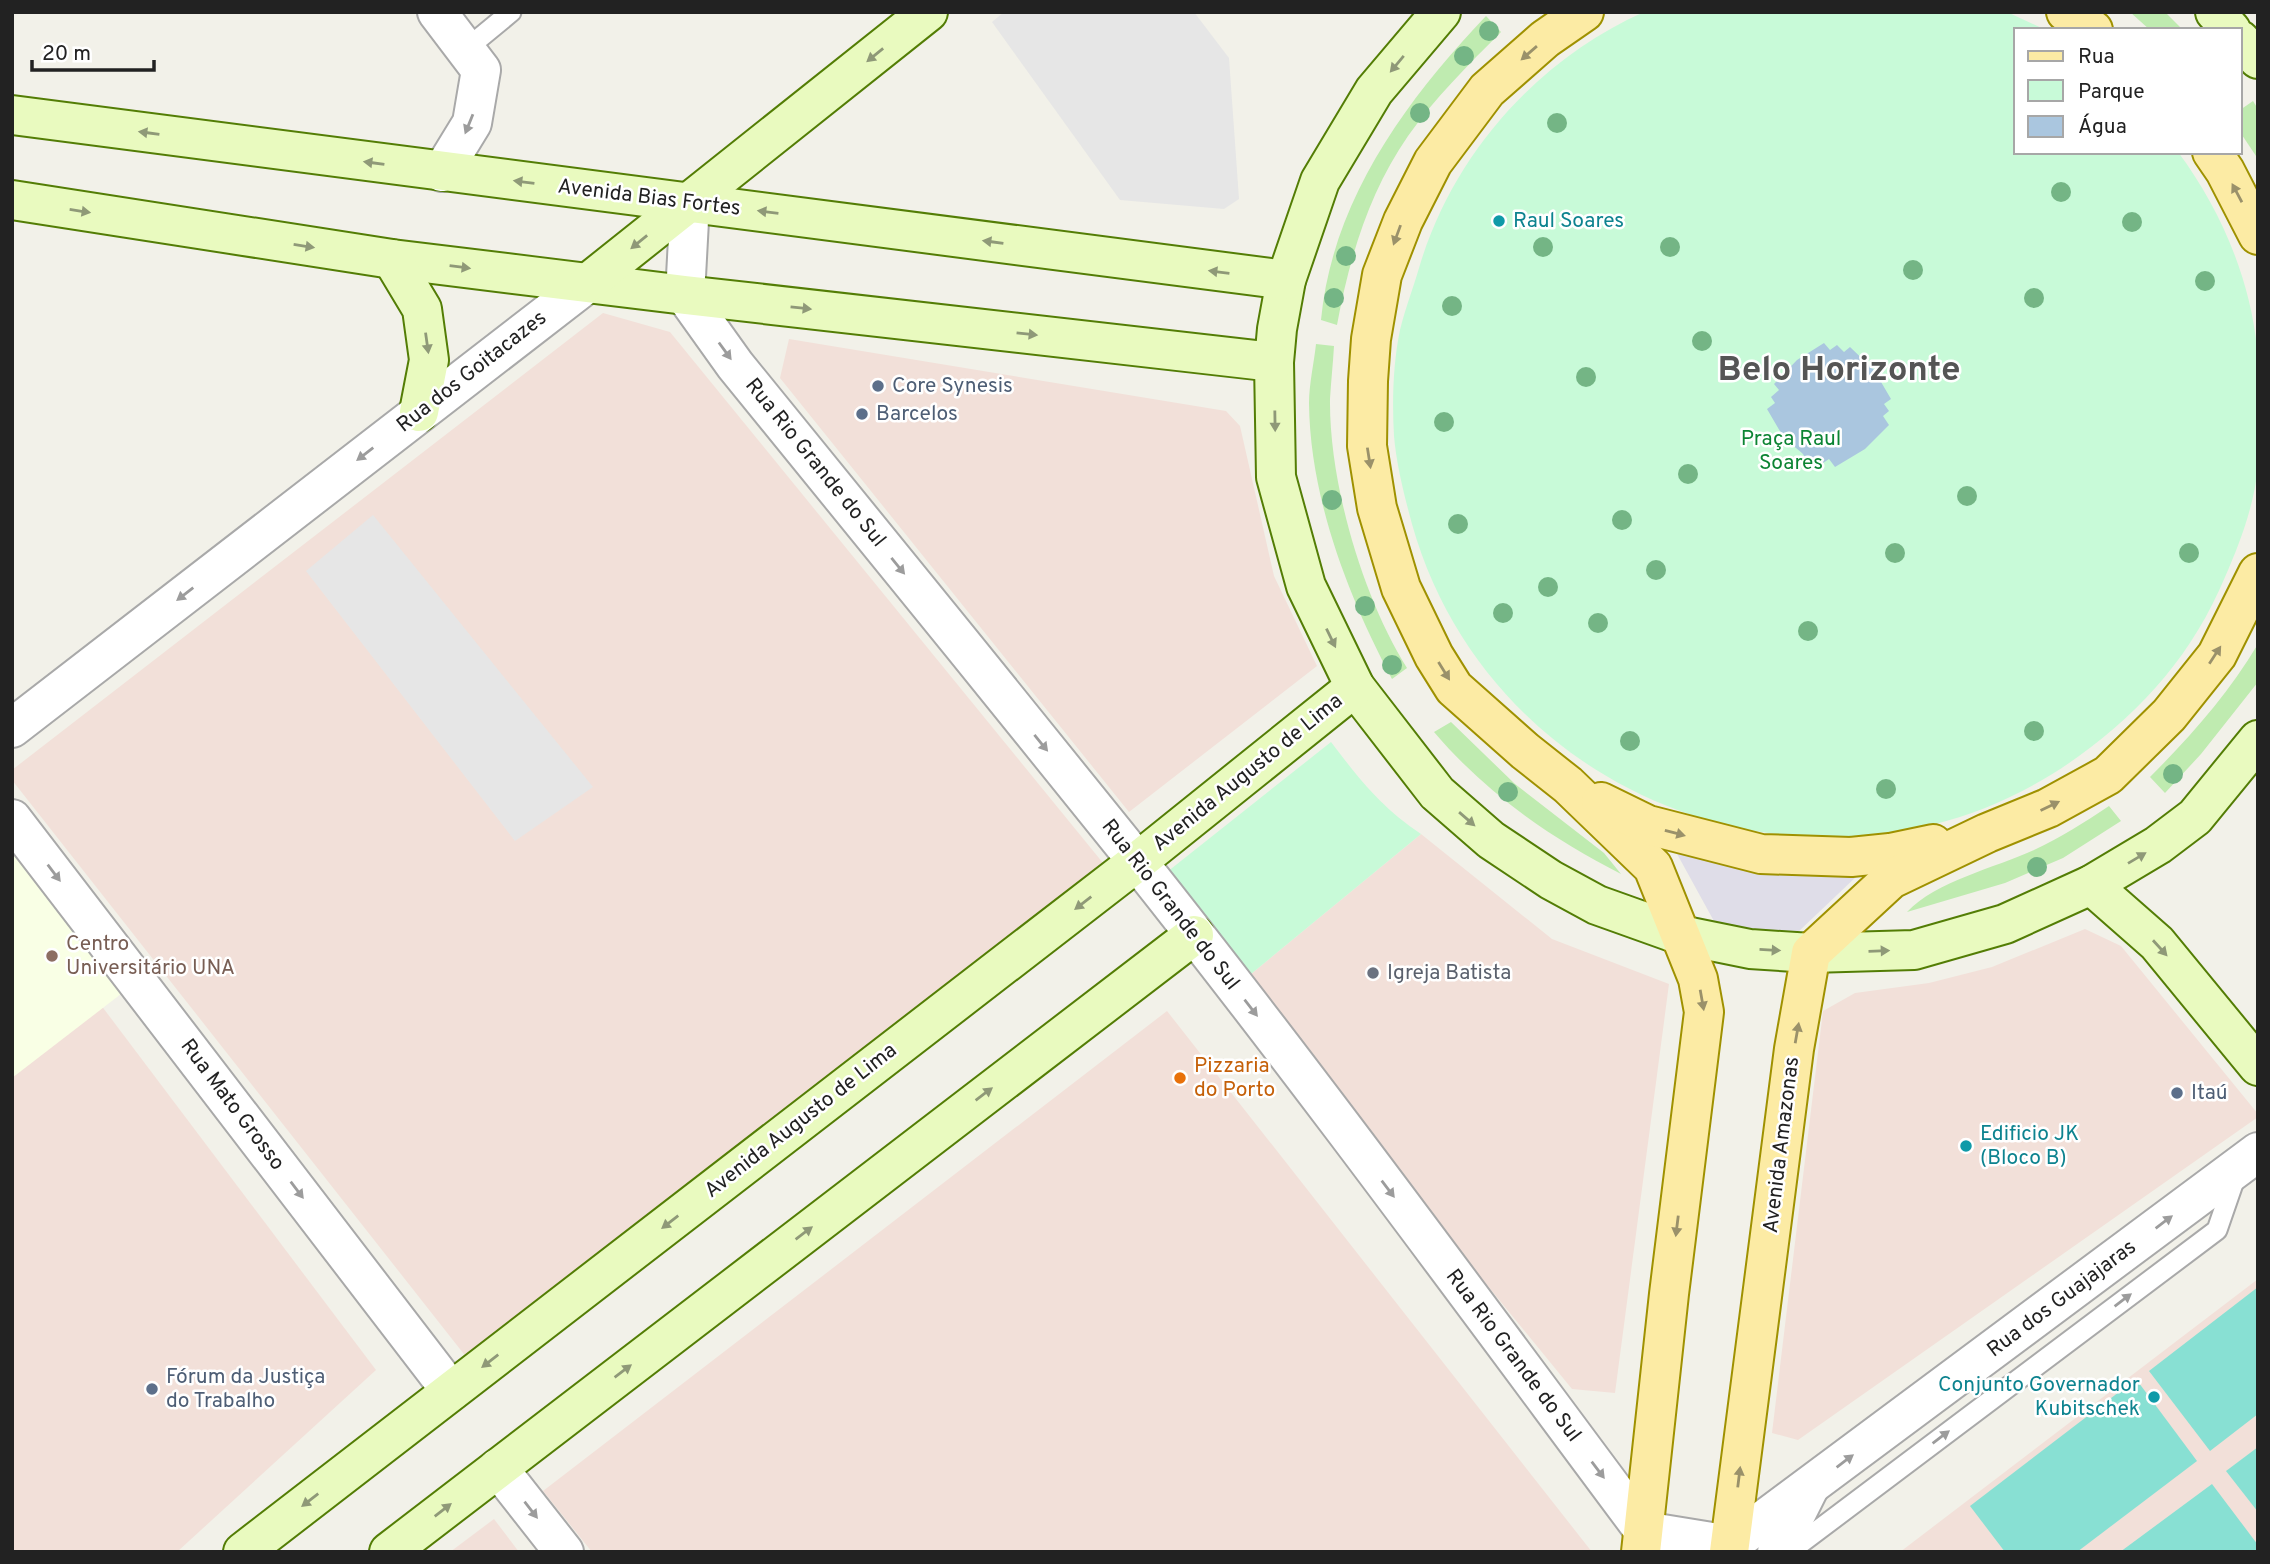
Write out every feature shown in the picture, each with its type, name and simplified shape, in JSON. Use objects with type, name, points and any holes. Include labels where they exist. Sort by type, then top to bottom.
[{"type":"main road","name":"Rua dos Goitacazes","points":[[589,282],[928,12]]},
{"type":"main road","points":[[1441,12],[1374,91],[1320,181],[1286,280],[1274,362],[1276,477],[1306,586],[1355,687],[1437,793],[1491,840],[1551,880],[1597,905],[1681,935],[1750,949],[1811,953],[1914,950],[2005,924],[2091,885],[2158,845],[2195,817],[2258,740]]},
{"type":"main road","points":[[1584,12],[1545,39],[1487,90],[1433,162],[1403,221],[1382,275],[1371,339],[1367,446],[1377,508],[1401,588],[1434,656],[1454,688],[1568,785],[1653,867],[1698,979],[1704,1012],[1669,1294],[1643,1541]]},
{"type":"main road","points":[[2066,12],[2091,28]]},
{"type":"main road","points":[[2215,12],[2229,28]]},
{"type":"main road","points":[[2242,42],[2258,59]]},
{"type":"main road","name":"Avenida Bias Fortes","points":[[12,115],[1286,280]]},
{"type":"main road","points":[[2213,154],[2258,235]]},
{"type":"main road","points":[[12,200],[392,259],[1274,362]]},
{"type":"main road","points":[[392,259],[422,309],[429,360],[419,412]]},
{"type":"main road","points":[[1811,953],[1891,879],[1987,833],[2048,808],[2108,775],[2168,715],[2217,654],[2258,573]]},
{"type":"main road","name":"Avenida Augusto de Lima","points":[[243,1552],[1137,862],[1355,687]]},
{"type":"main road","points":[[1568,785],[1648,825],[1761,854],[1850,857],[1890,853],[1987,833]]},
{"type":"main road","points":[[2091,885],[2157,943],[2258,1066]]},
{"type":"main road","points":[[389,1552],[1194,934]]},
{"type":"main road","name":"Avenida Amazonas","points":[[1730,1548],[1794,1049],[1811,953]]},
{"type":"street","points":[[437,12],[481,70],[472,123],[442,172]]},
{"type":"street","points":[[685,295],[690,202]]},
{"type":"street","name":"Rua dos Goitacazes","points":[[12,728],[589,282]]},
{"type":"street","name":"Rua Rio Grande do Sul","points":[[685,295],[735,365],[1137,862],[1298,1068],[1643,1541]]},
{"type":"street","name":"Rua Mato Grosso","points":[[12,819],[451,1391]]},
{"type":"street","name":"Rua dos Guajajaras","points":[[1730,1548],[2249,1159]]},
{"type":"street","points":[[498,1468],[564,1552]]},
{"type":"street","points":[[1777,1552],[1810,1488]]},
{"type":"street","points":[[1643,1541],[1730,1548]]},
{"type":"lane","points":[[465,50],[511,12]]},
{"type":"lane","points":[[1789,1552],[2217,1230],[2249,1159]]},
{"type":"shaded area","points":[[1004,12],[1194,12],[1229,58],[1239,199],[1224,209],[1120,200],[992,22]]},
{"type":"shaded area","points":[[603,313],[670,332],[1103,863],[467,1358],[12,780],[12,770]]},
{"type":"shaded area","points":[[789,339],[1226,411],[1240,426],[1274,576],[1317,666],[1129,812],[780,378]]},
{"type":"shaded area","points":[[373,515],[593,787],[515,841],[306,571]]},
{"type":"shaded area","points":[[1421,834],[1552,939],[1669,984],[1615,1393],[1572,1389],[1240,983]]},
{"type":"shaded area","points":[[1676,852],[1758,872],[1858,875],[1797,933],[1765,934],[1715,923]]},
{"type":"shaded area","name":"Centro Universitário UNA","points":[[12,853],[121,994],[12,1078]]},
{"type":"shaded area","points":[[12,887],[376,1370],[177,1552],[12,1552]]},
{"type":"shaded area","points":[[2085,929],[2121,946],[2258,1117],[1798,1440],[1772,1433],[1823,1011],[1855,993],[1929,983],[1992,967]]},
{"type":"shaded area","points":[[1167,1011],[1592,1552],[592,1552],[543,1491]]},
{"type":"shaded area","name":"Conjunto Governador Kubitschek","points":[[2258,1279],[2258,1552],[1900,1552]]},
{"type":"shaded area","points":[[2258,1287],[2258,1414],[2210,1451],[2149,1371]]},
{"type":"shaded area","points":[[2136,1379],[2197,1461],[2077,1552],[2005,1552],[1970,1506]]},
{"type":"shaded area","points":[[2258,1447],[2258,1512],[2226,1471]]},
{"type":"shaded area","points":[[2212,1484],[2258,1545],[2258,1552],[2120,1552]]},
{"type":"shaded area","points":[[494,1519],[519,1552],[450,1552]]},
{"type":"green space","name":"Praça Raul Soares","points":[[1644,12],[2007,12],[2042,28],[2014,28],[2014,154],[2179,154],[2193,174],[2220,220],[2248,296],[2258,368],[2256,479],[2241,537],[2225,577],[2198,630],[2165,677],[2146,698],[2079,756],[1982,809],[1881,834],[1778,834],[1678,810],[1587,764],[1509,697],[1447,612],[1408,509],[1396,454],[1394,383],[1402,322],[1434,227],[1476,150],[1503,116],[1534,85],[1568,56],[1605,32]]},
{"type":"green space","points":[[2130,12],[2165,12],[2181,28],[2148,28]]},
{"type":"green space","points":[[1486,16],[1501,32],[1429,108],[1394,157],[1362,227],[1337,325],[1321,320],[1328,276],[1340,234],[1378,155],[1428,82]]},
{"type":"green space","points":[[2253,101],[2258,109],[2258,159],[2242,135],[2242,109]]},
{"type":"green space","points":[[1316,344],[1334,346],[1330,399],[1335,467],[1342,503],[1363,574],[1376,608],[1407,668],[1392,679],[1361,614],[1334,546],[1316,475],[1309,403]]},
{"type":"green space","points":[[2258,644],[2258,682],[2201,754],[2165,793],[2150,777],[2208,714]]},
{"type":"green space","points":[[1451,722],[1515,784],[1604,853],[1621,874],[1544,829],[1475,775],[1434,732]]},
{"type":"green space","points":[[1331,742],[1372,792],[1394,814],[1421,834],[1240,983],[1162,876]]},
{"type":"green space","points":[[2109,806],[2121,821],[2063,858],[2005,883],[1907,912],[1934,892],[2044,845]]},
{"type":"water","points":[[1824,343],[1830,350],[1837,345],[1844,352],[1850,347],[1874,370],[1891,399],[1884,404],[1889,411],[1883,416],[1889,425],[1865,449],[1835,467],[1829,459],[1823,463],[1817,457],[1810,463],[1784,438],[1767,409],[1775,403],[1771,397],[1779,390],[1774,384],[1797,360]]},
{"type":"place","name":"Raul Soares","points":[[1499,221]]},
{"type":"place","name":"Core Synesis","points":[[878,386]]},
{"type":"place","name":"Barcelos","points":[[862,414]]},
{"type":"place","name":"Centro Universitário UNA","points":[[52,956]]},
{"type":"place","name":"Igreja Batista","points":[[1373,973]]},
{"type":"place","name":"Pizzaria do Porto","points":[[1180,1078]]},
{"type":"place","name":"Itaú","points":[[2177,1093]]},
{"type":"place","name":"Edificio JK (Bloco B)","points":[[1966,1146]]},
{"type":"place","name":"Fórum da Justiça do Trabalho","points":[[152,1389]]},
{"type":"place","name":"Conjunto Governador Kubitschek","points":[[2154,1397]]},
{"type":"district","name":"Belo Horizonte","points":[[1839,371]]}]
